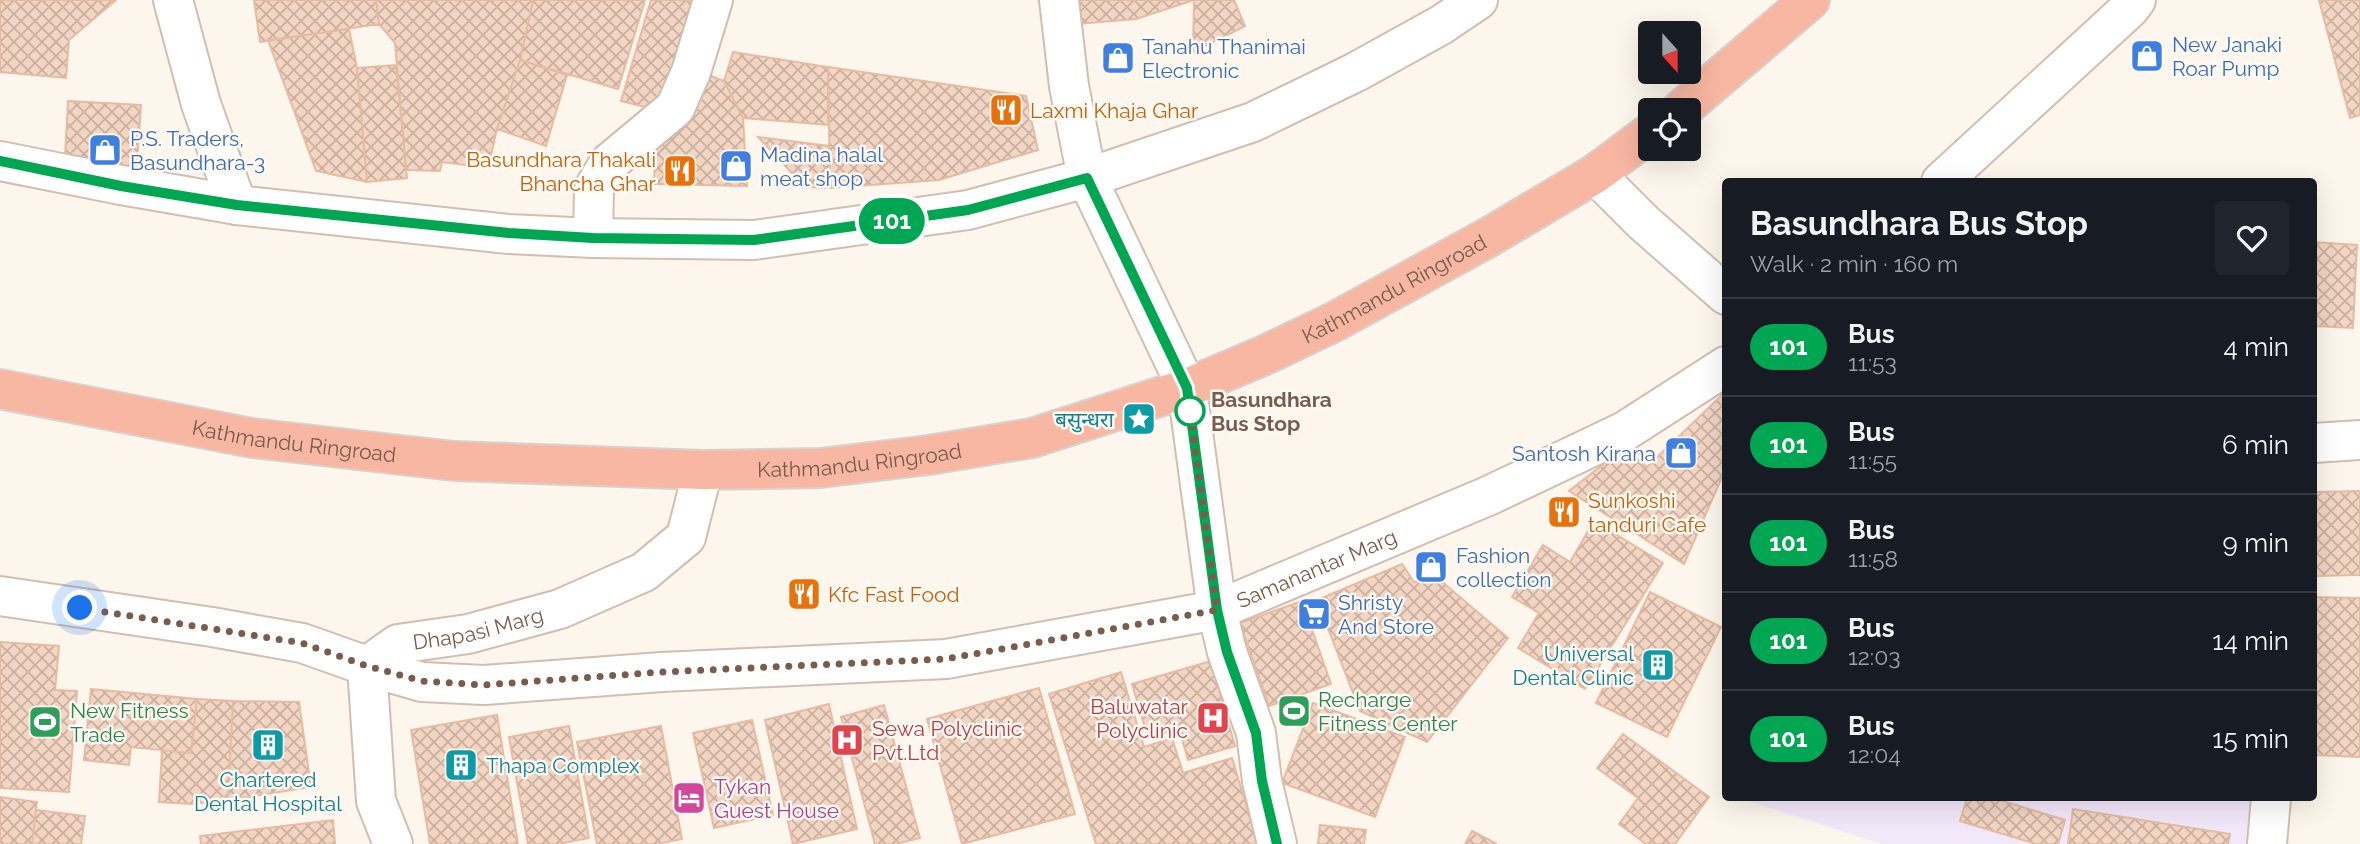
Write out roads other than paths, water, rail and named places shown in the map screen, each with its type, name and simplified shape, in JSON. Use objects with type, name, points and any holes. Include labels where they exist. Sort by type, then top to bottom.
[{"type":"highway","points":[[1695,98],[1810,0]]},
{"type":"highway","name":"Kathmandu Ringroad","points":[[0,389],[252,438],[454,461],[704,470],[820,468],[929,455],[1032,438],[1187,388],[1267,354],[1334,322],[1489,237],[1595,174],[1638,142]]},
{"type":"street","points":[[173,0],[201,104],[237,205]]},
{"type":"street","points":[[593,238],[594,188],[609,163],[675,108],[691,72],[713,0]]},
{"type":"street","points":[[1059,0],[1069,86],[1087,178],[1187,388],[1217,610],[1227,652],[1256,733],[1262,781],[1277,844]]},
{"type":"street","points":[[0,161],[121,186],[237,205],[509,233],[593,238],[754,240],[968,210],[1087,178],[1253,122],[1356,72],[1441,25],[1478,0]]},
{"type":"street","points":[[1945,178],[2136,0]]},
{"type":"street","points":[[1595,174],[1643,222],[1722,291]]},
{"type":"street","name":"Samanantar Marg","points":[[0,596],[302,643],[367,666],[422,681],[484,685],[662,672],[946,659],[1217,610],[1488,496],[1625,431],[1722,369]]},
{"type":"street","points":[[2317,443],[2360,440]]},
{"type":"street","name":"Dhapasi Marg","points":[[367,666],[398,644],[468,634],[560,609],[644,572],[686,537],[704,470]]},
{"type":"street","points":[[367,666],[376,801],[393,844]]},
{"type":"street","points":[[2267,844],[2271,801]]},
{"type":"place","name":"New Janaki Roar Pump","points":[[2147,56]]},
{"type":"place","name":"Tanahu Thanimai Electronic","points":[[1118,58]]},
{"type":"place","name":"Laxmi Khaja Ghar","points":[[1006,110]]},
{"type":"place","name":"P.S. Traders, Basundhara-3","points":[[105,150]]},
{"type":"place","name":"Madina halal meat shop","points":[[736,166]]},
{"type":"place","name":"Basundhara Thakali Bhancha Ghar","points":[[680,171]]},
{"type":"place","name":"Basundhara Bus Stop","points":[[1190,411]]},
{"type":"place","name":"बसुन्धरा","points":[[1139,419]]},
{"type":"place","name":"Santosh Kirana","points":[[1681,453]]},
{"type":"place","name":"Sunkoshi tanduri Cafe","points":[[1564,512]]},
{"type":"place","name":"Fashion collection","points":[[1431,567]]},
{"type":"place","name":"Kfc Fast Food","points":[[804,594]]},
{"type":"place","name":"Shristy And Store","points":[[1314,614]]},
{"type":"place","name":"Universal Dental Clinic","points":[[1658,665]]},
{"type":"place","name":"Recharge Fitness Center","points":[[1294,711]]},
{"type":"place","name":"Baluwatar Polyclinic","points":[[1213,718]]},
{"type":"place","name":"New Fitness Trade","points":[[45,722]]},
{"type":"place","name":"Sewa Polyclinic Pvt.Ltd","points":[[847,740]]},
{"type":"place","name":"Chartered Dental Hospital","points":[[268,745]]},
{"type":"place","name":"Thapa Complex","points":[[461,765]]},
{"type":"place","name":"Tykan Guest House","points":[[689,798]]}]
